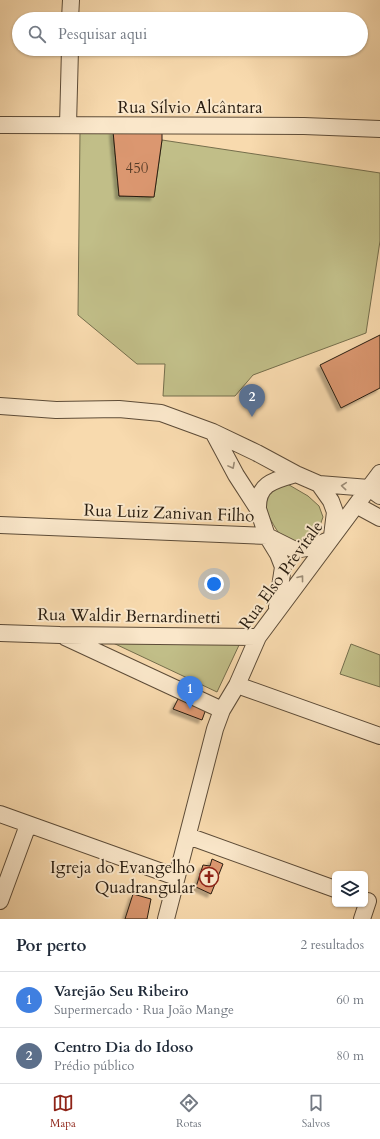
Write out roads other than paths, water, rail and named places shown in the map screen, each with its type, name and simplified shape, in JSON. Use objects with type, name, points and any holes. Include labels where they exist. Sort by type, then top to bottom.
[{"type":"street","points":[[70,12],[71,0]]},
{"type":"street","points":[[68,125],[70,56]]},
{"type":"street","name":"Rua Sílvio Alcântara","points":[[0,125],[304,126],[380,129]]},
{"type":"street","points":[[0,406],[56,410],[119,409],[161,412],[213,432],[319,484],[374,492]]},
{"type":"street","points":[[213,432],[236,475],[258,509],[266,536],[278,554],[284,567],[277,609]]},
{"type":"street","name":"Rua Elso Previtale","points":[[166,919],[215,729],[222,710],[237,685],[258,637],[277,609],[332,539],[356,505],[374,492],[380,473]]},
{"type":"street","points":[[258,509],[260,493],[267,484],[274,480],[296,474]]},
{"type":"street","points":[[319,484],[331,501],[335,512],[332,539]]},
{"type":"street","points":[[356,505],[380,518]]},
{"type":"street","name":"Rua Luiz Zanivan Filho","points":[[0,525],[266,536],[295,550],[312,547],[332,539]]},
{"type":"street","name":"Rua Waldir Bernardinetti","points":[[0,633],[258,637]]},
{"type":"street","points":[[60,635],[222,710]]},
{"type":"street","points":[[237,685],[380,736]]},
{"type":"street","points":[[0,814],[176,877]]},
{"type":"street","points":[[0,901],[28,825]]},
{"type":"street","points":[[188,836],[332,888]]},
{"type":"street","points":[[362,919],[371,902]]},
{"type":"place","name":"Centro Dia do Idoso","points":[[252,417]]},
{"type":"place","name":"Varejão Seu Ribeiro","points":[[190,709]]},
{"type":"place","name":"Igreja do Evangelho Quadrangular","points":[[209,877]]}]
